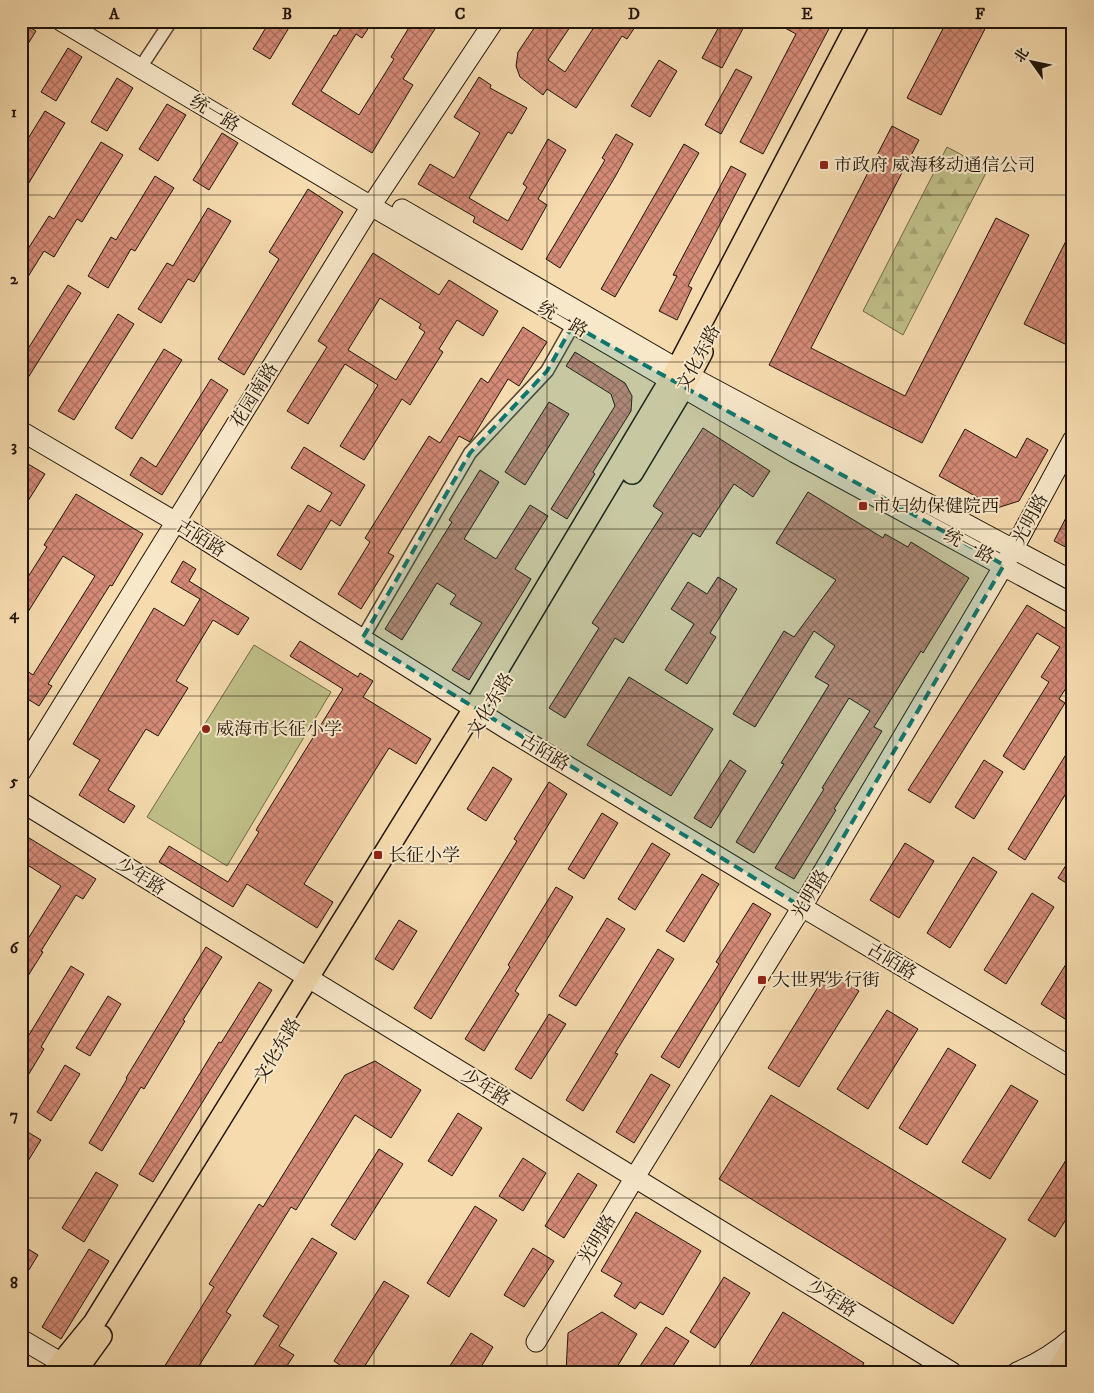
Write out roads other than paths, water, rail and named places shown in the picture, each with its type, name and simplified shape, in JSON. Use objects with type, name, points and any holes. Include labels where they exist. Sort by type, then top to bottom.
[{"type":"main road","points":[[680,378],[859,21]]},
{"type":"main road","name":"文化东路","points":[[63,1369],[105,1330],[312,981],[479,712],[680,378],[874,21]]},
{"type":"main road","points":[[1057,1372],[1073,1346]]},
{"type":"street","name":"统一路","points":[[61,21],[680,378],[795,453],[1009,558],[1073,581]]},
{"type":"street","name":"统一路","points":[[82,21],[374,200],[573,325],[680,378]]},
{"type":"street","points":[[146,60],[170,21]]},
{"type":"street","name":"花园南路","points":[[21,772],[374,200],[494,21]]},
{"type":"street","points":[[362,639],[470,452],[547,371],[573,325]]},
{"type":"street","name":"古陌路","points":[[21,431],[176,522],[479,712],[802,908],[1073,1068]]},
{"type":"street","name":"光明路","points":[[536,1342],[635,1177],[802,908],[1009,558],[1073,439]]},
{"type":"street","name":"统一路","points":[[1009,558],[1073,604]]},
{"type":"street","name":"少年路","points":[[21,802],[952,1372]]},
{"type":"street","points":[[1017,1372],[1059,1350],[1073,1337]]},
{"type":"street","points":[[21,1339],[63,1369]]},
{"type":"place","name":"市政府 威海移动通信公司","points":[[824,165]]},
{"type":"place","name":"市妇幼保健院西","points":[[863,506]]},
{"type":"place","name":"威海市长征小学","points":[[206,729]]},
{"type":"place","name":"长征小学","points":[[378,855]]},
{"type":"place","name":"大世界步行街","points":[[762,980]]}]
